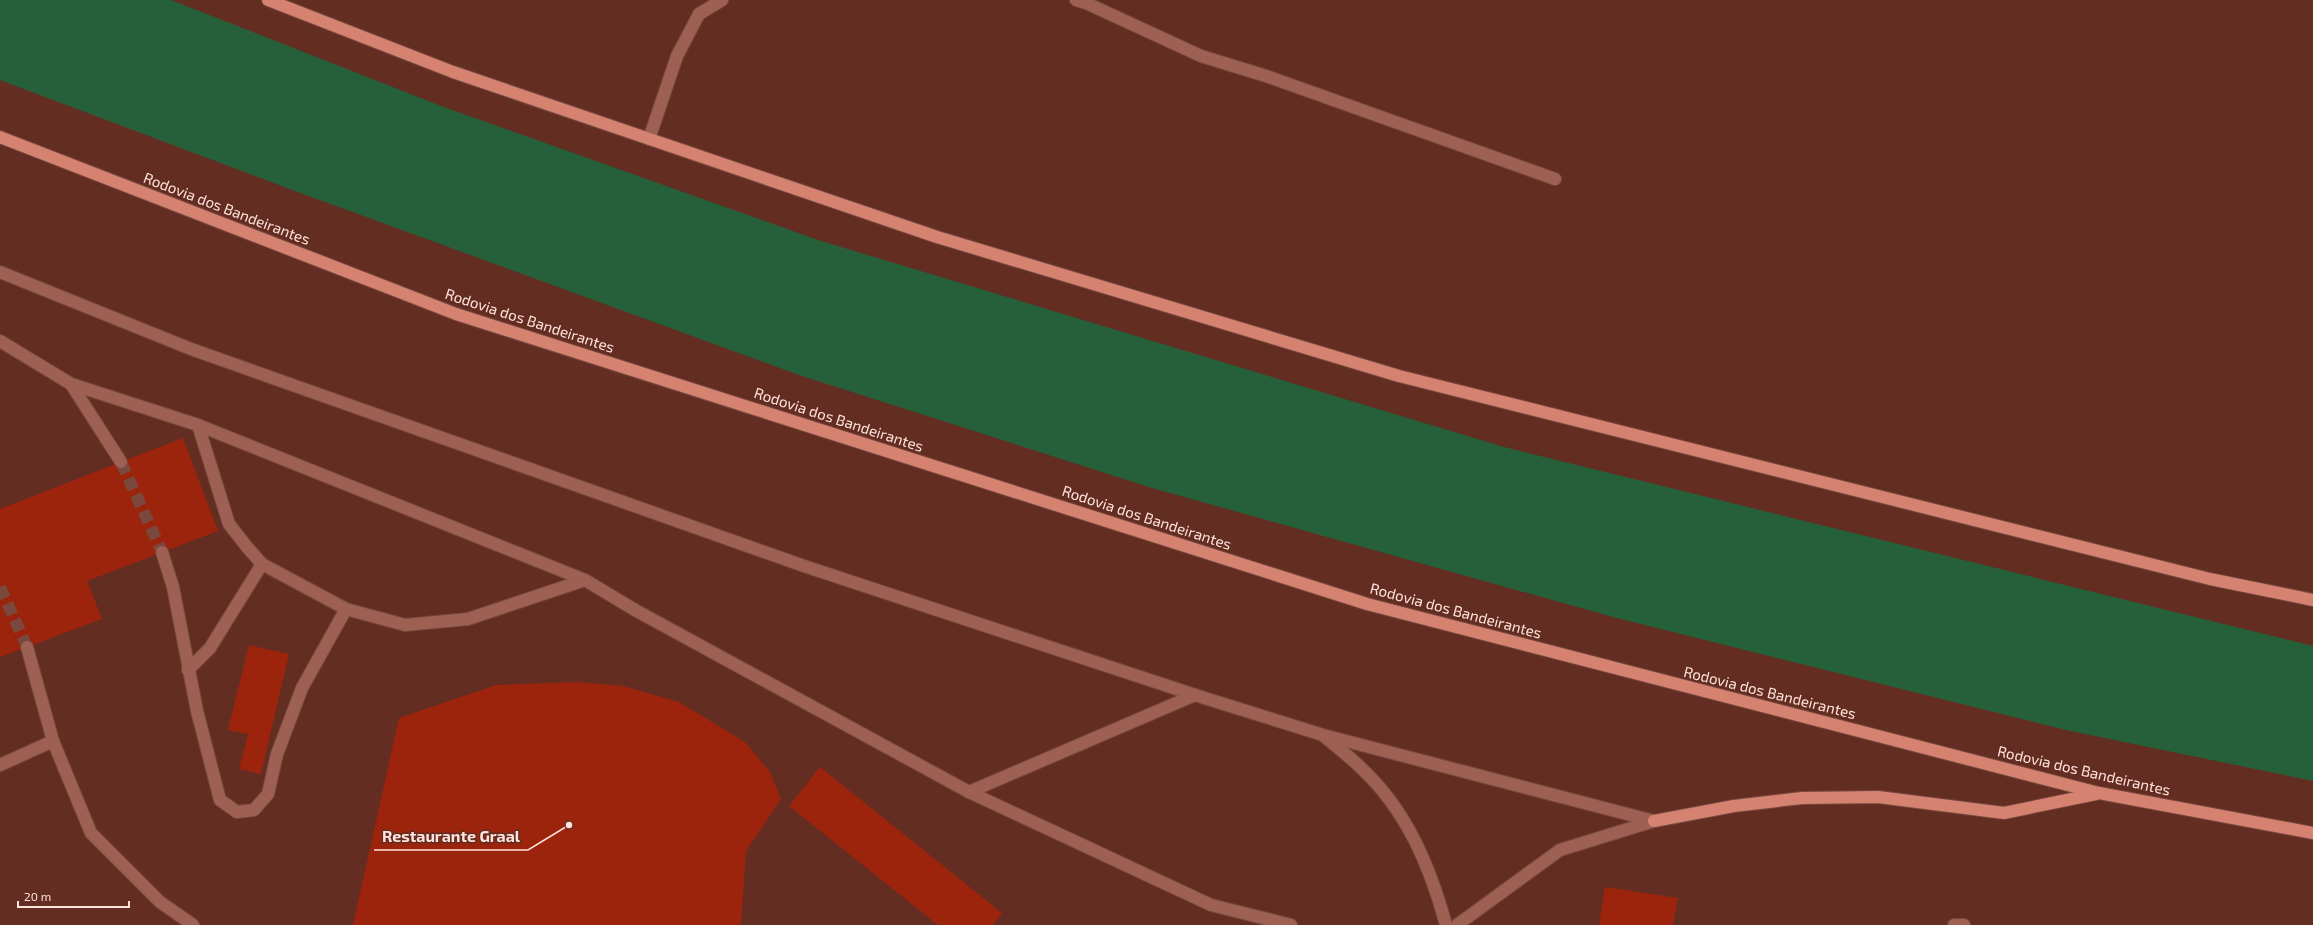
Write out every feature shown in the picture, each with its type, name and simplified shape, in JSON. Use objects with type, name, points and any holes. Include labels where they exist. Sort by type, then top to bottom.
[{"type":"highway","points":[[268,0],[453,72],[937,237],[1399,376],[2202,577],[2313,600]]},
{"type":"highway","name":"Rodovia dos Bandeirantes","points":[[0,137],[456,314],[1367,604],[2099,793],[2313,833]]},
{"type":"highway","points":[[1654,821],[1734,806],[1802,798],[1878,797],[2004,813],[2099,793]]},
{"type":"street","points":[[649,139],[677,56],[695,21],[699,14],[722,0]]},
{"type":"street","points":[[1076,0],[1086,2],[1201,56],[1266,76],[1555,179]]},
{"type":"street","points":[[0,272],[191,349],[804,566],[1195,695],[1323,735],[1654,821]]},
{"type":"street","points":[[0,341],[71,384],[198,425],[585,580],[635,610],[969,792],[1211,905],[1291,925]]},
{"type":"street","points":[[71,384],[121,462]]},
{"type":"street","points":[[198,425],[229,524],[262,564],[346,609],[406,626],[468,619],[585,580]]},
{"type":"street","points":[[162,552],[173,587],[188,670],[220,800],[237,812],[254,810],[268,794],[277,754],[302,688],[346,609]]},
{"type":"street","points":[[188,670],[210,648],[262,564]]},
{"type":"street","points":[[27,647],[53,741],[91,833],[160,902],[193,925]]},
{"type":"street","points":[[969,792],[1195,695]]},
{"type":"street","points":[[1323,735],[1361,767],[1391,802],[1417,844],[1435,885],[1446,925]]},
{"type":"street","points":[[0,765],[53,741]]},
{"type":"street","points":[[1457,925],[1560,850],[1654,821]]},
{"type":"street","points":[[1954,925],[1964,925]]},
{"type":"green space","points":[[0,0],[171,0],[441,106],[818,240],[1504,447],[2313,646],[2313,781],[2066,730],[1613,617],[1152,488],[802,376],[295,191],[0,80]]},
{"type":"building","points":[[183,438],[218,531],[87,581],[102,619],[0,657],[0,509]]},
{"type":"building","points":[[249,645],[289,654],[261,774],[239,769],[248,734],[228,730]]},
{"type":"building","points":[[578,682],[623,686],[679,702],[745,742],[770,772],[781,799],[746,851],[741,925],[353,925],[399,718],[496,685]]},
{"type":"building","points":[[820,767],[1002,913],[993,925],[938,925],[789,806]]},
{"type":"building","points":[[1605,887],[1678,898],[1673,925],[1599,925]]},
{"type":"tunnel","points":[[121,462],[162,552]]},
{"type":"tunnel","points":[[0,587],[27,647]]},
{"type":"place","name":"Restaurante Graal","points":[[569,825]]}]
